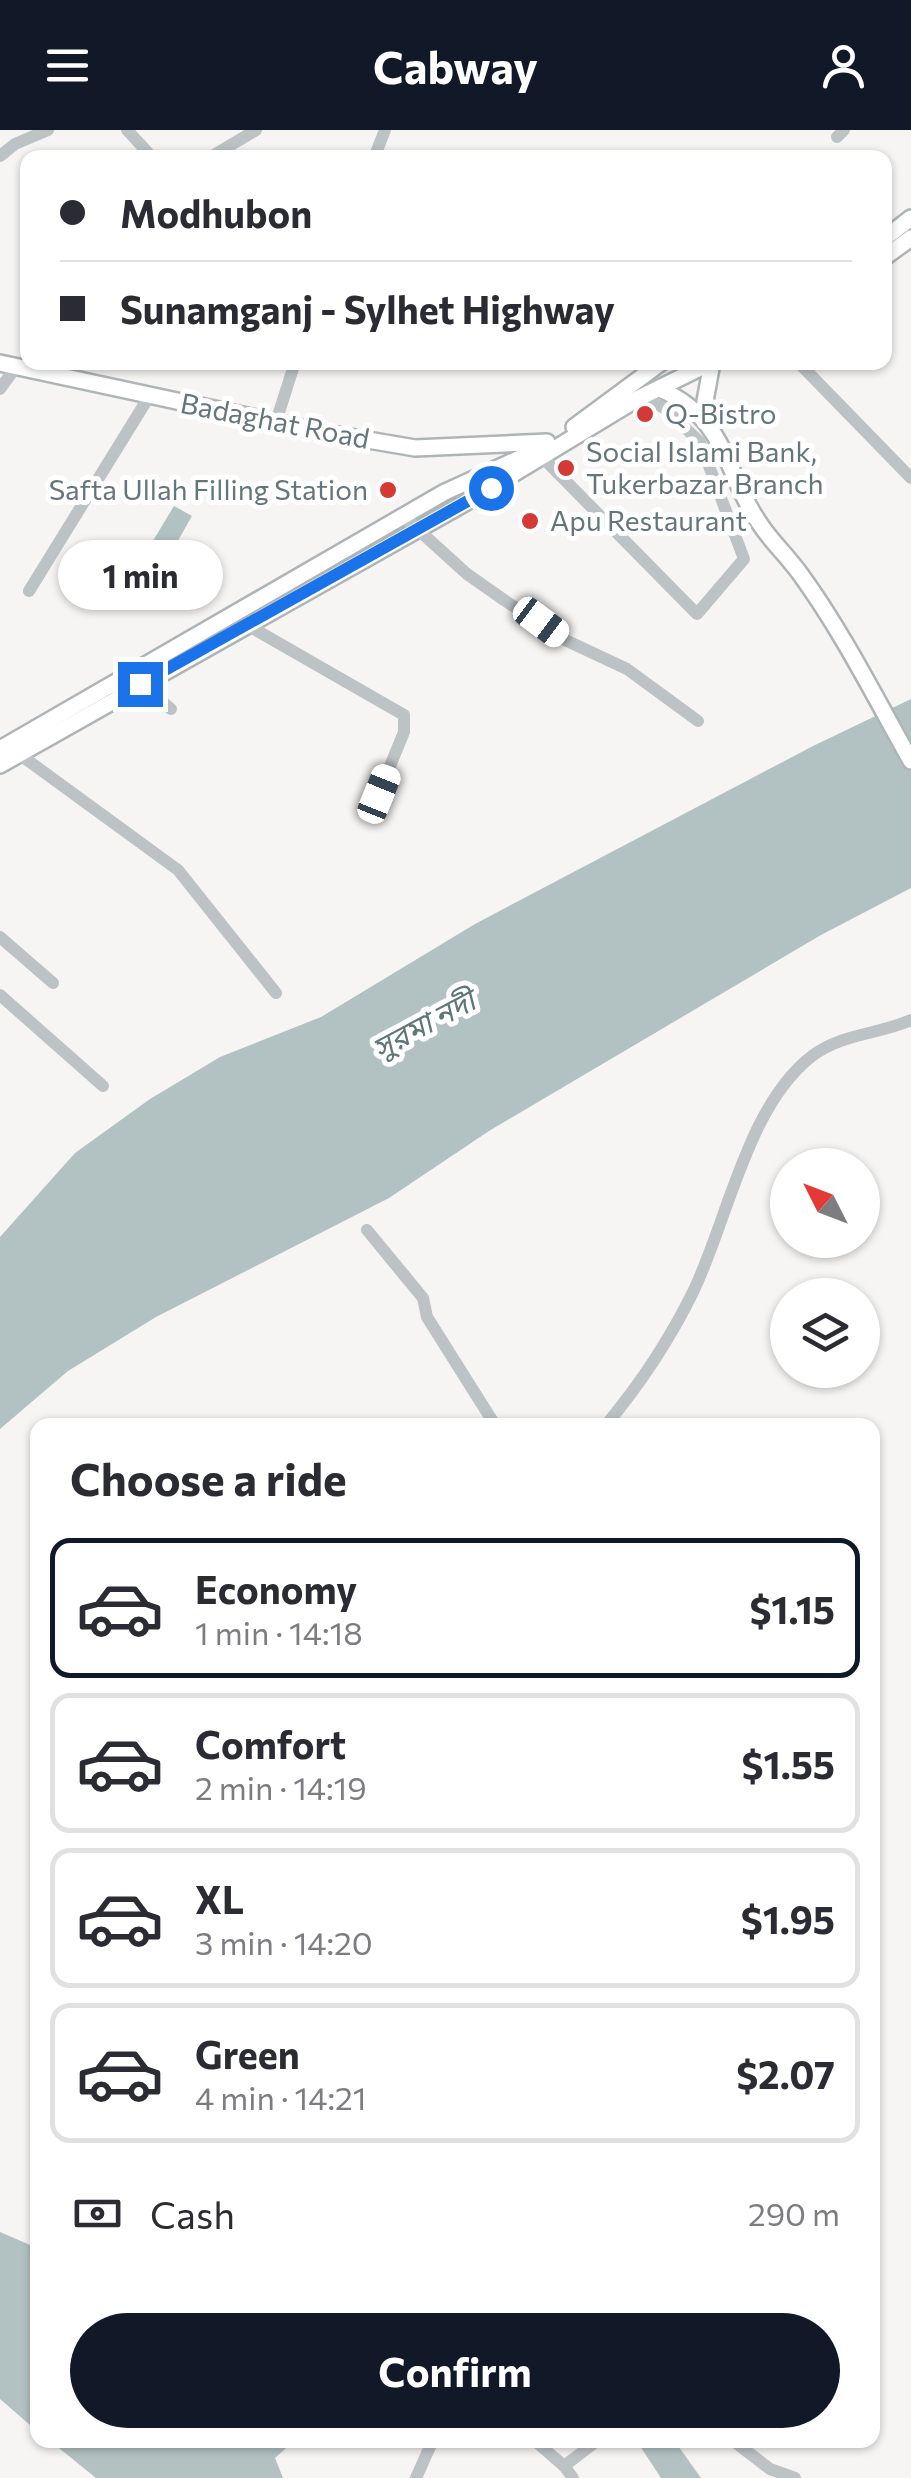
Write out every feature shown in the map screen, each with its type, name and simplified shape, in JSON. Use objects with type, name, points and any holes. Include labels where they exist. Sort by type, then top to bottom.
[{"type":"main road","name":"Badaghat Road","points":[[32,370],[416,448],[555,445]]},
{"type":"main road","points":[[0,765],[542,458],[652,370]]},
{"type":"main road","points":[[0,749],[445,492],[555,445],[660,389],[685,370]]},
{"type":"main road","points":[[708,421],[706,401],[711,370]]},
{"type":"main road","points":[[660,389],[686,400],[708,421],[762,527],[802,576],[911,761]]},
{"type":"main road","points":[[445,492],[454,509]]},
{"type":"main road","points":[[305,572],[314,587]]},
{"type":"street","points":[[0,156],[15,144],[48,130]]},
{"type":"street","points":[[126,130],[145,150]]},
{"type":"street","points":[[222,150],[256,130]]},
{"type":"street","points":[[0,389],[8,365]]},
{"type":"street","points":[[276,422],[292,370]]},
{"type":"street","points":[[806,370],[911,478]]},
{"type":"street","points":[[29,592],[150,395]]},
{"type":"street","points":[[542,458],[697,614],[744,559],[700,442],[644,396]]},
{"type":"street","points":[[403,516],[416,531],[504,600],[563,639],[626,670],[698,721]]},
{"type":"street","points":[[247,626],[404,715],[404,732],[379,794]]},
{"type":"street","points":[[140,684],[171,709]]},
{"type":"street","points":[[19,754],[178,870],[276,993]]},
{"type":"street","points":[[0,937],[52,984]]},
{"type":"street","points":[[0,996],[103,1086]]},
{"type":"street","points":[[612,1418],[652,1368],[694,1289],[766,1114],[788,1078],[837,1040],[891,1029],[911,1020]]},
{"type":"street","points":[[367,1230],[423,1298],[427,1317],[491,1418]]},
{"type":"street","points":[[416,2478],[429,2448]]},
{"type":"street","points":[[542,2448],[568,2472],[590,2448]]},
{"type":"street","points":[[742,2448],[770,2470],[795,2478]]},
{"type":"water","points":[[174,506],[192,516],[171,553],[165,546],[151,544]]},
{"type":"water","name":"সুরমা নদী","points":[[911,699],[911,888],[821,935],[489,1131],[389,1198],[156,1317],[68,1371],[0,1429],[0,1237],[75,1153],[150,1099],[220,1057],[321,1017],[475,924],[813,746]]},
{"type":"water","points":[[0,2232],[30,2245],[30,2425],[0,2399]]},
{"type":"water","points":[[59,2448],[286,2448],[275,2458],[283,2478],[96,2478]]},
{"type":"water","points":[[641,2448],[680,2448],[701,2478],[661,2478]]},
{"type":"place","name":"Q-Bistro","points":[[645,414]]},
{"type":"place","name":"Social Islami Bank, Tukerbazar Branch","points":[[566,468]]},
{"type":"place","name":"Safta Ullah Filling Station","points":[[388,490]]},
{"type":"place","name":"Apu Restaurant","points":[[530,521]]},
{"type":"route","points":[[140,684],[491,488]]}]
